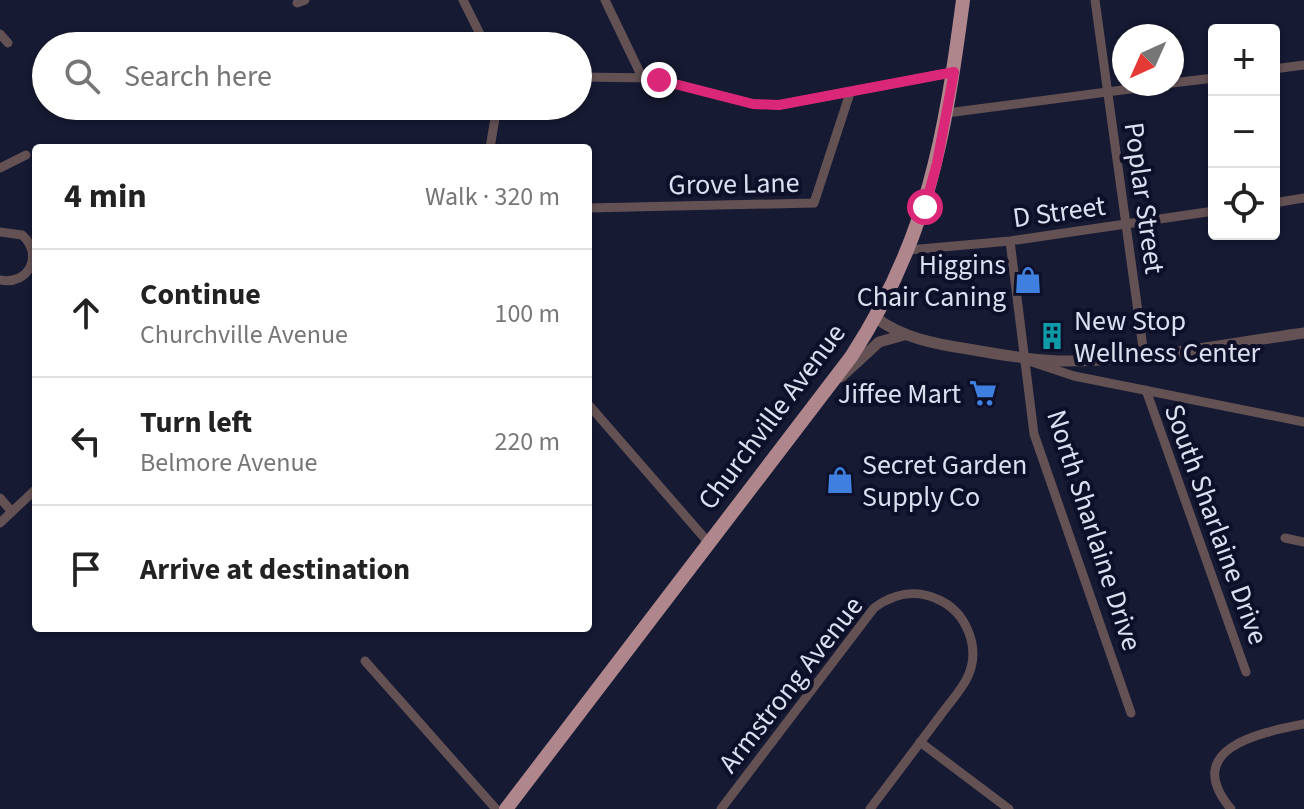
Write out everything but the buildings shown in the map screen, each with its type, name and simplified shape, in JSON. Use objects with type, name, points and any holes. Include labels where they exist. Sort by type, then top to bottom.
[{"type":"main road","name":"Churchville Avenue","points":[[506,809],[827,388],[876,318],[909,250],[931,188],[954,72],[963,0]]},
{"type":"street","points":[[463,0],[479,32]]},
{"type":"street","points":[[605,0],[642,77]]},
{"type":"street","name":"Poplar Street","points":[[1095,0],[1144,355]]},
{"type":"street","points":[[0,34],[8,43]]},
{"type":"street","points":[[1280,68],[1304,65]]},
{"type":"street","points":[[592,77],[642,77],[762,105],[789,105],[954,72]]},
{"type":"street","points":[[1184,82],[1208,79]]},
{"type":"street","points":[[947,113],[1112,91]]},
{"type":"street","name":"Grove Lane","points":[[592,208],[814,203],[850,93]]},
{"type":"street","points":[[491,144],[495,120]]},
{"type":"street","points":[[0,168],[26,155]]},
{"type":"street","points":[[1280,202],[1304,198]]},
{"type":"street","name":"D Street","points":[[909,250],[1010,241],[1208,212]]},
{"type":"street","points":[[0,232],[22,235],[30,242],[32,249]]},
{"type":"street","name":"North Sharlaine Drive","points":[[1010,241],[1039,449],[1131,713]]},
{"type":"street","points":[[0,280],[23,277],[32,266]]},
{"type":"street","points":[[876,318],[905,335],[1026,359],[1069,361],[1144,355],[1304,333]]},
{"type":"street","points":[[827,388],[879,342],[905,335]]},
{"type":"street","points":[[1026,359],[1062,373],[1304,422]]},
{"type":"street","name":"South Sharlaine Drive","points":[[1146,390],[1246,672]]},
{"type":"street","points":[[592,409],[708,542]]},
{"type":"street","points":[[0,523],[32,493]]},
{"type":"street","points":[[0,498],[12,512]]},
{"type":"street","points":[[1285,538],[1304,542]]},
{"type":"street","name":"Armstrong Avenue","points":[[721,809],[874,608],[909,593],[927,595],[946,604],[967,628],[972,647],[970,668],[920,742]]},
{"type":"street","points":[[365,661],[496,809]]},
{"type":"street","points":[[1231,809],[1214,784],[1214,769],[1219,758],[1257,735],[1304,724]]},
{"type":"street","points":[[870,809],[920,742],[1009,809]]},
{"type":"place","name":"Higgins Chair Caning","points":[[1028,280]]},
{"type":"place","name":"New Stop Wellness Center","points":[[1052,336]]},
{"type":"place","name":"Jiffee Mart","points":[[983,393]]},
{"type":"place","name":"Secret Garden Supply Co","points":[[840,480]]},
{"type":"route","points":[[659,80],[753,104],[789,105],[954,72],[937,163],[925,207]]}]
